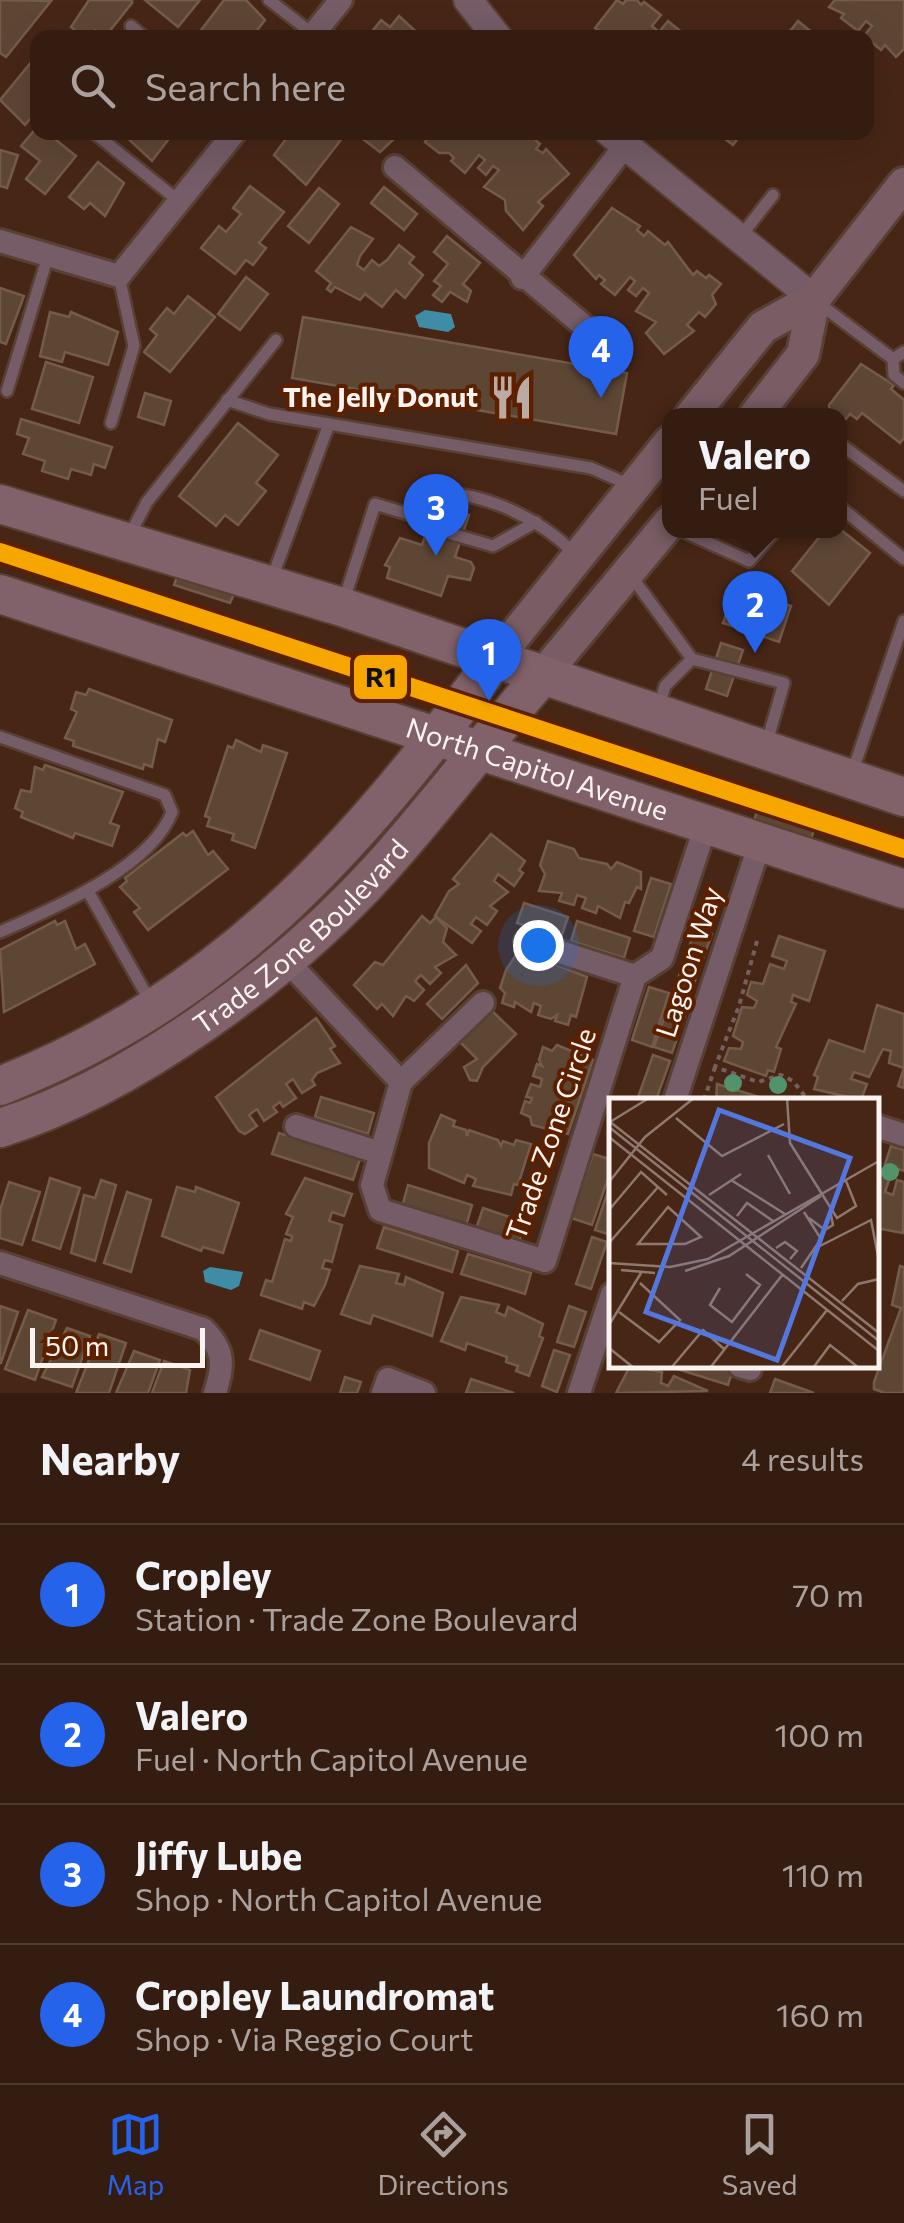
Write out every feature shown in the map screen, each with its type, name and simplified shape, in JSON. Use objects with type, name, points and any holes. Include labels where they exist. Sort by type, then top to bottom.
[{"type":"main road","points":[[698,408],[764,327],[814,299],[904,184]]},
{"type":"main road","points":[[761,408],[803,354],[814,299]]},
{"type":"main road","points":[[495,660],[662,452]]},
{"type":"main road","points":[[0,504],[342,608],[904,797]]},
{"type":"main road","points":[[543,676],[662,537]]},
{"type":"main road","name":"North Capitol Avenue","points":[[0,594],[904,890]]},
{"type":"main road","name":"Trade Zone Boulevard","points":[[0,1086],[50,1066],[154,1009],[262,931],[347,847],[495,660]]},
{"type":"main road","name":"Trade Zone Boulevard","points":[[0,1128],[111,1078],[207,1021],[286,960],[382,867],[543,676]]},
{"type":"main road","points":[[0,1106],[37,1086],[50,1066]]},
{"type":"street","points":[[316,30],[340,0]]},
{"type":"street","points":[[468,0],[492,30]]},
{"type":"street","points":[[0,241],[119,276],[228,140]]},
{"type":"street","points":[[522,278],[616,140]]},
{"type":"street","points":[[618,140],[814,299]]},
{"type":"street","points":[[395,167],[522,278],[615,352]]},
{"type":"street","points":[[526,941],[635,976],[662,958],[706,824]]},
{"type":"street","name":"Lagoon Way","points":[[676,1098],[760,842]]},
{"type":"street","points":[[286,960],[401,1082],[483,1003]]},
{"type":"street","name":"Trade Zone Circle","points":[[401,1082],[372,1185],[380,1210],[545,1261],[635,976]]},
{"type":"street","points":[[296,1126],[380,1153]]},
{"type":"street","points":[[879,1127],[904,1135]]},
{"type":"street","points":[[0,1262],[203,1329],[219,1344],[224,1366],[215,1393]]},
{"type":"street","points":[[579,1393],[608,1319]]},
{"type":"street","points":[[383,1393],[388,1379],[424,1393]]},
{"type":"lane","points":[[269,0],[304,30]]},
{"type":"lane","points":[[130,26],[135,30]]},
{"type":"lane","points":[[104,140],[180,202]]},
{"type":"lane","points":[[741,236],[773,194]]},
{"type":"lane","points":[[7,391],[48,256]]},
{"type":"lane","points":[[111,423],[134,346],[119,276]]},
{"type":"lane","points":[[814,299],[898,356],[894,375],[904,383]]},
{"type":"lane","points":[[127,541],[147,502],[276,340]]},
{"type":"lane","points":[[227,400],[270,414],[591,468],[634,487]]},
{"type":"lane","points":[[269,585],[329,424]]},
{"type":"lane","points":[[847,449],[904,491]]},
{"type":"lane","points":[[415,516],[421,497],[438,492],[522,512],[576,557]]},
{"type":"lane","points":[[342,608],[375,504],[492,546],[536,522]]},
{"type":"lane","points":[[847,514],[904,559]]},
{"type":"lane","points":[[698,538],[749,561],[769,538]]},
{"type":"lane","points":[[629,572],[692,659],[784,684],[764,751]]},
{"type":"lane","points":[[850,779],[904,621]]},
{"type":"lane","points":[[656,716],[665,686],[692,659]]},
{"type":"lane","points":[[0,737],[164,795],[172,812],[166,828],[89,893],[0,932]]},
{"type":"lane","points":[[89,893],[154,1009]]},
{"type":"path","points":[[705,1098],[739,1006],[757,941]]},
{"type":"path","points":[[715,1068],[758,1082],[781,1075],[793,1081],[806,1098]]},
{"type":"path","points":[[879,1164],[904,1173]]},
{"type":"water","points":[[425,310],[451,314],[455,327],[448,332],[419,327],[415,316]]},
{"type":"water","points":[[210,1267],[243,1272],[239,1286],[231,1290],[205,1282],[203,1271]]},
{"type":"building","points":[[0,0],[51,1],[6,57],[0,53]]},
{"type":"building","points":[[89,0],[132,0],[110,30],[71,27]]},
{"type":"building","points":[[145,0],[200,0],[178,27]]},
{"type":"building","points":[[224,0],[246,0],[265,20],[257,30],[201,30]]},
{"type":"building","points":[[617,0],[623,4],[626,0],[637,0],[641,5],[644,2],[661,15],[652,26],[657,30],[595,28]]},
{"type":"building","points":[[835,0],[904,0],[904,49],[896,57],[885,45],[881,50],[874,44],[874,30],[869,30],[872,26],[866,21],[857,30],[841,18],[844,14],[829,7]]},
{"type":"building","points":[[399,16],[414,30],[373,30],[381,20],[390,27]]},
{"type":"building","points":[[668,21],[679,30],[661,30]]},
{"type":"building","points":[[798,21],[809,30],[791,30]]},
{"type":"building","points":[[30,64],[30,119],[25,125],[0,100]]},
{"type":"building","points":[[30,135],[30,140],[56,140],[76,156],[45,194],[26,179],[40,161],[21,146]]},
{"type":"building","points":[[130,140],[168,140],[152,161]]},
{"type":"building","points":[[285,140],[341,140],[306,185],[274,155]]},
{"type":"building","points":[[364,140],[393,140],[380,152]]},
{"type":"building","points":[[535,140],[540,144],[536,149],[543,153],[546,149],[569,174],[538,202],[543,206],[523,230],[506,211],[505,200],[484,187],[499,170],[493,166],[486,175],[478,168],[485,160],[479,155],[465,173],[451,161],[454,158],[449,153],[439,153],[425,142]]},
{"type":"building","points":[[0,150],[18,155],[7,188],[0,186]]},
{"type":"building","points":[[98,162],[124,183],[105,216],[90,203],[84,209],[69,197]]},
{"type":"building","points":[[250,186],[284,212],[259,243],[266,248],[253,265],[246,260],[235,274],[201,248],[219,226],[226,232],[241,214],[233,208]]},
{"type":"building","points":[[384,187],[417,214],[404,230],[371,203]]},
{"type":"building","points":[[319,188],[339,204],[309,243],[288,226]]},
{"type":"building","points":[[612,208],[640,226],[637,230],[644,236],[648,231],[665,245],[668,242],[693,275],[697,271],[721,284],[712,295],[716,304],[705,317],[699,312],[687,325],[694,331],[664,354],[646,333],[656,322],[636,311],[649,293],[643,288],[636,296],[628,290],[635,281],[630,277],[615,295],[601,284],[605,280],[599,275],[596,279],[574,255]]},
{"type":"building","points":[[351,227],[373,239],[357,265],[364,270],[372,260],[379,266],[399,245],[414,257],[409,263],[423,275],[405,298],[396,290],[382,307],[365,294],[360,300],[335,287],[331,292],[327,289],[331,283],[316,271]]},
{"type":"building","points":[[447,236],[480,263],[463,284],[471,291],[467,302],[450,292],[442,302],[433,295],[441,286],[434,281],[448,264],[434,252]]},
{"type":"building","points":[[246,277],[268,294],[240,330],[218,314]]},
{"type":"building","points":[[0,288],[24,296],[6,344],[0,342]]},
{"type":"building","points":[[188,296],[215,317],[170,372],[144,352],[157,335],[150,329],[167,308],[174,314]]},
{"type":"building","points":[[50,312],[69,317],[71,312],[118,332],[108,365],[65,352],[62,362],[40,356]]},
{"type":"building","points":[[303,317],[627,373],[616,434],[292,378]]},
{"type":"building","points":[[46,362],[93,377],[79,423],[32,409]]},
{"type":"building","points":[[861,364],[894,385],[891,389],[904,400],[904,438],[900,443],[862,413],[857,419],[850,414],[847,418],[847,408],[829,405]]},
{"type":"building","points":[[145,393],[171,401],[164,425],[138,417]]},
{"type":"building","points":[[21,419],[112,447],[105,468],[94,464],[91,475],[71,469],[68,479],[42,471],[45,461],[23,454],[29,438],[17,434]]},
{"type":"building","points":[[238,423],[278,455],[256,483],[266,491],[238,525],[225,515],[216,526],[179,496]]},
{"type":"building","points":[[436,503],[469,515],[455,557],[471,562],[474,568],[470,580],[448,576],[441,596],[387,578],[390,567],[385,565],[400,538],[422,545]]},
{"type":"building","points":[[847,535],[870,553],[829,605],[792,571],[819,538],[847,538]]},
{"type":"building","points":[[177,576],[234,594],[230,603],[174,585]]},
{"type":"building","points":[[735,588],[791,606],[779,642],[723,623]]},
{"type":"building","points":[[721,643],[743,650],[727,696],[706,689]]},
{"type":"building","points":[[89,689],[172,720],[165,742],[158,739],[152,767],[144,764],[143,769],[73,746],[74,741],[65,738],[77,712],[71,709],[76,692],[86,695]]},
{"type":"building","points":[[236,740],[261,752],[263,745],[287,753],[255,848],[232,840],[234,834],[207,826],[210,818],[205,816],[228,746],[233,748]]},
{"type":"building","points":[[45,765],[123,792],[110,823],[119,826],[112,846],[75,833],[73,838],[21,817],[23,812],[15,808],[21,790],[31,792],[35,767],[43,770]]},
{"type":"building","points":[[757,811],[814,830],[811,839],[754,821]]},
{"type":"building","points":[[193,831],[208,855],[213,851],[228,869],[148,930],[134,912],[140,908],[120,887],[127,881],[125,878],[183,833],[186,836]]},
{"type":"building","points":[[491,834],[525,861],[519,870],[523,873],[514,886],[498,874],[494,881],[508,892],[490,906],[497,911],[487,925],[476,917],[471,924],[481,931],[472,943],[435,916],[449,891],[459,884],[453,879]]},
{"type":"building","points":[[548,841],[574,849],[579,858],[607,864],[611,869],[617,862],[641,872],[641,889],[637,887],[629,903],[625,902],[620,918],[598,906],[596,913],[582,908],[586,898],[577,895],[574,905],[559,901],[562,893],[539,891],[545,874],[540,865]]},
{"type":"building","points":[[651,878],[671,884],[654,937],[634,931]]},
{"type":"building","points":[[524,903],[568,917],[561,938],[517,923]]},
{"type":"building","points":[[422,916],[430,923],[436,917],[447,928],[443,942],[456,955],[435,967],[441,973],[430,984],[421,975],[415,981],[424,990],[414,1001],[406,996],[393,1016],[382,1004],[377,1009],[354,985],[375,962],[383,965]]},
{"type":"building","points":[[55,921],[57,925],[65,921],[76,949],[85,944],[95,964],[4,1012],[0,950]]},
{"type":"building","points":[[577,921],[630,938],[624,958],[571,941]]},
{"type":"building","points":[[696,928],[712,934],[701,964],[685,958]]},
{"type":"building","points":[[779,936],[825,951],[809,1001],[793,995],[791,1002],[796,1004],[776,1047],[781,1049],[774,1072],[768,1070],[766,1076],[724,1061],[729,1048],[741,1049],[743,1042],[733,1036],[742,1007],[754,1008],[757,1001],[747,995],[751,982],[763,984],[770,964],[784,969],[787,961],[772,956]]},
{"type":"building","points":[[519,950],[587,977],[576,1017],[571,1015],[568,1025],[555,1021],[557,1015],[551,1019],[538,1015],[541,1006],[534,1003],[531,1012],[515,1002],[514,1007],[502,1003],[505,993],[500,988]]},
{"type":"building","points":[[683,964],[699,970],[685,1007],[670,1001]]},
{"type":"building","points":[[466,965],[478,983],[442,1019],[427,1004]]},
{"type":"building","points":[[649,987],[669,993],[652,1047],[632,1040]]},
{"type":"building","points":[[877,1005],[904,1014],[904,1068],[889,1063],[891,1051],[883,1049],[869,1077],[854,1072],[851,1079],[867,1084],[862,1098],[814,1089],[818,1077],[814,1075],[829,1040],[864,1052]]},
{"type":"building","points":[[490,1009],[516,1034],[483,1067],[477,1081],[470,1080],[464,1067],[477,1059],[459,1041]]},
{"type":"building","points":[[667,1009],[685,1016],[672,1053],[654,1047]]},
{"type":"building","points":[[316,1018],[335,1046],[330,1049],[340,1063],[317,1073],[312,1080],[315,1085],[302,1093],[293,1079],[286,1084],[296,1098],[283,1107],[280,1102],[273,1107],[277,1112],[264,1121],[257,1109],[249,1115],[257,1126],[245,1134],[239,1131],[216,1097]]},
{"type":"building","points":[[557,1045],[593,1060],[568,1134],[532,1125],[530,1117],[521,1113],[525,1101],[530,1103],[532,1098],[526,1097],[531,1084],[540,1087],[542,1079],[533,1076],[537,1064],[542,1066],[539,1060],[543,1047],[552,1051]]},
{"type":"building","points":[[653,1055],[670,1061],[657,1098],[638,1098]]},
{"type":"building","points":[[717,1084],[759,1097],[758,1098],[716,1098]]},
{"type":"building","points":[[321,1097],[374,1113],[368,1134],[315,1117]]},
{"type":"building","points":[[441,1115],[455,1121],[453,1126],[466,1130],[467,1136],[469,1130],[498,1140],[501,1146],[503,1141],[514,1145],[516,1140],[531,1144],[511,1195],[473,1186],[476,1179],[467,1175],[464,1183],[429,1168],[429,1143]]},
{"type":"building","points":[[279,1133],[360,1159],[353,1180],[272,1154]]},
{"type":"building","points":[[891,1146],[904,1150],[904,1171],[885,1164]]},
{"type":"building","points":[[593,1154],[609,1159],[609,1176],[592,1225],[571,1218]]},
{"type":"building","points":[[879,1174],[890,1177],[885,1192],[893,1195],[897,1180],[904,1182],[903,1233],[879,1229]]},
{"type":"building","points":[[50,1178],[80,1188],[60,1249],[33,1240]]},
{"type":"building","points":[[305,1178],[352,1194],[344,1216],[332,1212],[329,1221],[342,1225],[332,1262],[325,1260],[322,1268],[330,1270],[325,1285],[314,1306],[304,1302],[302,1309],[261,1295],[266,1280],[272,1282],[285,1239],[291,1241],[292,1236],[286,1234],[293,1217],[286,1214]]},
{"type":"building","points":[[101,1180],[116,1185],[95,1261],[71,1253],[84,1195],[95,1198]]},
{"type":"building","points":[[9,1182],[40,1192],[22,1245],[0,1238],[0,1210]]},
{"type":"building","points":[[408,1185],[472,1205],[466,1226],[402,1207]]},
{"type":"building","points":[[177,1187],[195,1192],[196,1187],[239,1203],[223,1253],[203,1247],[201,1251],[162,1236]]},
{"type":"building","points":[[609,1188],[609,1234],[595,1230]]},
{"type":"building","points":[[127,1192],[151,1200],[131,1272],[104,1263]]},
{"type":"building","points":[[483,1208],[525,1222],[519,1243],[476,1229]]},
{"type":"building","points":[[384,1227],[458,1251],[452,1272],[377,1248]]},
{"type":"building","points":[[592,1237],[607,1242],[591,1289],[576,1284]]},
{"type":"building","points":[[468,1254],[531,1273],[525,1294],[461,1274]]},
{"type":"building","points":[[360,1266],[399,1274],[396,1283],[404,1285],[406,1277],[443,1293],[432,1336],[373,1315],[370,1324],[341,1314]]},
{"type":"building","points":[[900,1266],[904,1267],[904,1393],[885,1393],[874,1389],[874,1382],[901,1308],[892,1305]]},
{"type":"building","points":[[461,1297],[499,1305],[496,1312],[505,1316],[508,1307],[543,1324],[539,1336],[543,1338],[529,1376],[516,1371],[518,1366],[506,1362],[507,1357],[467,1343],[465,1350],[441,1341]]},
{"type":"building","points":[[0,1306],[18,1312],[1,1363],[0,1363]]},
{"type":"building","points":[[569,1306],[586,1312],[574,1347],[557,1342]]},
{"type":"building","points":[[28,1310],[56,1320],[35,1380],[5,1369]]},
{"type":"building","points":[[67,1328],[90,1336],[72,1387],[42,1377]]},
{"type":"building","points":[[260,1330],[320,1351],[310,1380],[250,1359]]},
{"type":"building","points":[[99,1334],[126,1343],[109,1393],[76,1393]]},
{"type":"building","points":[[554,1350],[570,1355],[557,1392],[542,1386]]},
{"type":"building","points":[[134,1351],[160,1360],[148,1393],[116,1393]]},
{"type":"building","points":[[164,1361],[190,1370],[186,1393],[152,1393]]},
{"type":"building","points":[[629,1368],[662,1372],[661,1383],[668,1386],[674,1376],[708,1391],[616,1393]]},
{"type":"building","points":[[674,1368],[734,1368],[728,1385]]},
{"type":"building","points":[[345,1377],[361,1382],[357,1393],[340,1393]]},
{"type":"building","points":[[471,1379],[514,1393],[466,1393]]},
{"type":"building","points":[[775,1379],[814,1393],[770,1393]]},
{"type":"transit line","name":"R1","points":[[0,552],[904,849]]},
{"type":"place","name":"The Jelly Donut","points":[[511,397]]},
{"type":"place","name":"Cropley Laundromat","points":[[601,398]]},
{"type":"place","name":"Jiffy Lube","points":[[436,556]]},
{"type":"place","name":"Valero","points":[[755,653]]},
{"type":"place","name":"Cropley","points":[[489,701]]}]
